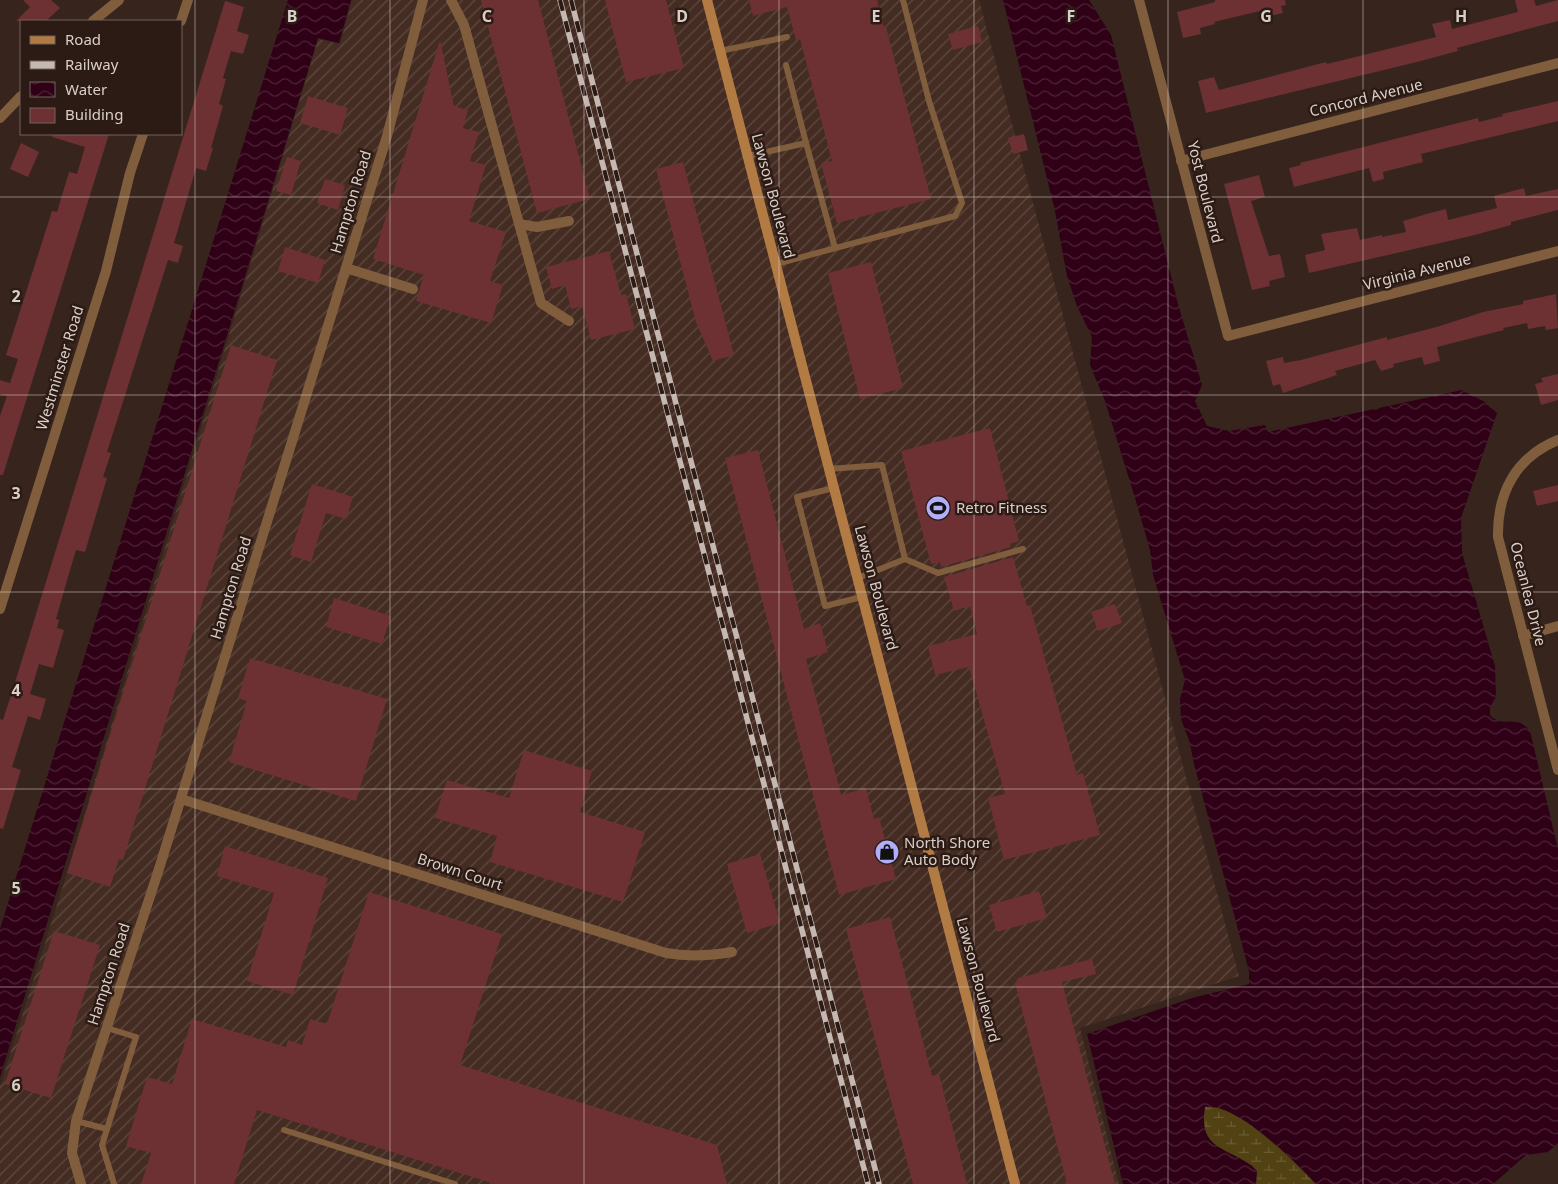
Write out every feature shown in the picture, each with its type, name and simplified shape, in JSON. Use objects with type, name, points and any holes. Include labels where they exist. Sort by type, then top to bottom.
[{"type":"main road","name":"Lawson Boulevard","points":[[707,0],[1015,1184]]},
{"type":"street","points":[[94,20],[119,0]]},
{"type":"street","points":[[181,20],[188,0]]},
{"type":"street","name":"Hampton Road","points":[[81,1184],[72,1153],[76,1121],[181,799],[387,136],[424,0]]},
{"type":"street","points":[[451,0],[464,25],[541,303],[569,321]]},
{"type":"street","name":"Yost Boulevard","points":[[1139,0],[1228,336],[1283,322]]},
{"type":"street","name":"Concord Avenue","points":[[1181,161],[1558,63]]},
{"type":"street","points":[[0,118],[20,97]]},
{"type":"street","name":"Westminster Road","points":[[0,609],[106,271],[130,173],[143,135]]},
{"type":"street","points":[[519,224],[537,227],[569,221]]},
{"type":"street","name":"Virginia Avenue","points":[[1283,322],[1558,251]]},
{"type":"street","points":[[346,268],[413,289]]},
{"type":"street","name":"Oceanlea Drive","points":[[1558,440],[1526,459],[1512,476],[1501,500],[1498,520],[1498,537],[1558,770]]},
{"type":"street","points":[[1523,636],[1558,626]]},
{"type":"street","name":"Brown Court","points":[[181,799],[666,953],[685,956],[706,956],[732,952]]},
{"type":"lane","points":[[776,264],[955,216],[962,203],[928,101],[903,0]]},
{"type":"lane","points":[[720,51],[787,37]]},
{"type":"lane","points":[[786,65],[835,248]]},
{"type":"lane","points":[[748,156],[806,143]]},
{"type":"lane","points":[[829,470],[882,465],[905,559]]},
{"type":"lane","points":[[834,488],[797,497],[825,606],[862,597]]},
{"type":"lane","points":[[858,578],[905,559],[938,573],[1023,549]]},
{"type":"lane","points":[[107,1028],[136,1038],[102,1145],[114,1184]]},
{"type":"lane","points":[[76,1121],[107,1129]]},
{"type":"lane","points":[[284,1130],[455,1184]]},
{"type":"shaded area","points":[[352,0],[979,0],[1239,976],[1080,1028],[1119,1184],[0,1184],[0,1086],[67,873],[318,39],[340,44]]},
{"type":"green space","points":[[1215,1106],[1241,1117],[1285,1153],[1316,1184],[1256,1184],[1257,1171],[1252,1166],[1215,1145],[1209,1139],[1205,1131],[1205,1107]]},
{"type":"water","points":[[288,0],[351,0],[339,43],[318,38],[0,1077],[0,929]]},
{"type":"water","points":[[1003,0],[1089,0],[1111,35],[1178,304],[1202,385],[1195,401],[1207,426],[1229,431],[1265,425],[1268,432],[1462,390],[1485,402],[1497,413],[1461,518],[1462,553],[1495,666],[1496,697],[1490,707],[1490,715],[1500,721],[1525,725],[1530,731],[1558,849],[1558,1143],[1548,1152],[1526,1155],[1493,1184],[1316,1184],[1265,1135],[1233,1114],[1218,1108],[1205,1107],[1205,1131],[1209,1139],[1215,1145],[1252,1166],[1257,1171],[1256,1184],[1123,1184],[1087,1034],[1192,998],[1249,984],[1249,971],[1190,743],[1181,719],[1180,699],[1185,680],[1153,575],[1150,550],[1135,498],[1105,401],[1090,365],[1092,337],[1077,306],[1067,276],[1055,211]]},
{"type":"building","points":[[23,0],[51,0],[60,8],[47,20],[16,21],[30,7]]},
{"type":"building","points":[[481,0],[538,0],[590,199],[537,213]]},
{"type":"building","points":[[605,0],[666,0],[684,68],[626,82]]},
{"type":"building","points":[[749,0],[877,0],[884,28],[886,27],[931,199],[837,223],[821,163],[832,161],[800,39],[796,40],[787,7],[753,16]]},
{"type":"building","points":[[1215,0],[1285,0],[1286,5],[1281,6],[1283,13],[1266,17],[1264,10],[1214,22],[1215,24],[1200,28],[1201,34],[1183,38],[1177,12],[1215,2]]},
{"type":"building","points":[[1515,0],[1534,0],[1536,6],[1558,0],[1558,21],[1457,48],[1458,51],[1417,62],[1206,113],[1198,81],[1214,77],[1219,90],[1326,62],[1327,64],[1436,37],[1432,24],[1450,20],[1452,29],[1518,12]]},
{"type":"building","points":[[225,1],[244,7],[237,31],[249,35],[243,54],[231,51],[223,78],[226,79],[219,104],[223,106],[211,148],[213,148],[206,171],[196,168],[174,243],[183,246],[178,263],[168,260],[107,452],[111,453],[103,477],[107,478],[85,552],[76,550],[56,619],[59,620],[57,628],[64,630],[53,668],[39,664],[30,694],[46,699],[40,720],[28,716],[12,767],[21,770],[3,829],[0,828],[0,719],[3,720],[13,689]]},
{"type":"building","points":[[978,26],[982,42],[953,50],[948,34]]},
{"type":"building","points":[[440,40],[454,106],[468,110],[463,128],[479,132],[470,161],[486,165],[469,221],[506,232],[490,281],[503,285],[491,323],[416,301],[424,275],[373,259]]},
{"type":"building","points":[[308,96],[348,108],[340,135],[300,123]]},
{"type":"building","points":[[1558,101],[1558,121],[1421,154],[1423,162],[1383,172],[1384,179],[1373,182],[1369,168],[1294,187],[1289,168],[1301,165],[1300,163],[1478,118],[1479,122],[1503,116],[1502,114]]},
{"type":"building","points":[[1024,134],[1028,150],[1013,154],[1008,138]]},
{"type":"building","points":[[52,135],[109,135],[3,475],[0,475],[0,416],[7,396],[0,394],[0,380],[10,383],[18,359],[6,355],[52,211],[57,212],[69,172],[77,174],[85,147],[52,137]]},
{"type":"building","points":[[21,143],[39,152],[28,177],[10,169]]},
{"type":"building","points":[[287,157],[301,161],[291,195],[276,191]]},
{"type":"building","points":[[683,162],[734,355],[713,361],[696,322],[656,169]]},
{"type":"building","points":[[1259,175],[1265,197],[1251,201],[1269,256],[1280,254],[1285,277],[1269,281],[1270,286],[1252,290],[1224,184]]},
{"type":"building","points":[[325,179],[345,185],[338,210],[317,203]]},
{"type":"building","points":[[1524,188],[1526,196],[1558,189],[1558,210],[1511,222],[1511,225],[1471,236],[1309,273],[1305,255],[1325,250],[1321,234],[1357,228],[1360,240],[1406,232],[1403,221],[1446,209],[1448,220],[1497,208],[1494,196]]},
{"type":"building","points":[[285,247],[325,260],[318,283],[278,271]]},
{"type":"building","points":[[609,251],[621,295],[626,294],[635,329],[591,340],[582,306],[571,309],[565,285],[552,289],[546,267]]},
{"type":"building","points":[[871,262],[903,388],[860,399],[828,273]]},
{"type":"building","points":[[1556,294],[1558,328],[1546,330],[1545,326],[1528,329],[1527,323],[1503,328],[1504,330],[1437,347],[1440,361],[1424,365],[1422,357],[1393,364],[1394,367],[1381,371],[1375,360],[1335,371],[1337,375],[1283,393],[1280,384],[1273,386],[1266,361],[1283,357],[1284,363],[1301,360],[1387,337],[1387,340],[1483,312],[1523,304],[1523,301]]},
{"type":"building","points":[[231,345],[277,360],[123,860],[119,859],[110,887],[67,873]]},
{"type":"building","points":[[1558,374],[1558,400],[1541,405],[1535,384],[1543,382],[1541,378]]},
{"type":"building","points":[[990,428],[1019,541],[1010,544],[1011,547],[941,567],[940,562],[931,564],[901,451]]},
{"type":"building","points":[[758,450],[804,629],[820,623],[828,652],[806,659],[841,795],[866,788],[874,819],[879,817],[896,879],[839,895],[725,458]]},
{"type":"building","points":[[312,484],[353,497],[346,519],[326,513],[311,562],[290,555]]},
{"type":"building","points":[[1558,485],[1558,501],[1537,506],[1533,491]]},
{"type":"building","points":[[1013,557],[1027,606],[1030,605],[1077,775],[1083,773],[1100,835],[1004,860],[988,798],[1005,794],[969,667],[935,675],[928,646],[977,634],[970,606],[954,611],[944,577]]},
{"type":"building","points":[[334,598],[391,616],[382,644],[326,627]]},
{"type":"building","points":[[1115,604],[1122,623],[1098,631],[1091,612]]},
{"type":"building","points":[[250,658],[387,699],[356,801],[229,762],[247,701],[238,698]]},
{"type":"building","points":[[524,750],[592,771],[580,812],[645,832],[623,902],[490,862],[497,836],[435,818],[447,780],[509,798]]},
{"type":"building","points":[[225,846],[328,878],[293,995],[247,981],[274,893],[217,876]]},
{"type":"building","points":[[760,854],[780,923],[747,933],[727,864]]},
{"type":"building","points":[[1039,891],[1047,918],[997,932],[989,905]]},
{"type":"building","points":[[369,892],[502,934],[460,1065],[717,1145],[727,1184],[495,1184],[257,1110],[234,1184],[141,1184],[151,1153],[126,1146],[147,1077],[172,1084],[192,1019],[286,1047],[288,1040],[302,1045],[310,1019],[327,1024]]},
{"type":"building","points":[[890,917],[932,1076],[939,1074],[967,1184],[913,1184],[846,929]]},
{"type":"building","points":[[54,931],[100,945],[51,1098],[5,1084]]},
{"type":"building","points":[[1092,959],[1096,974],[1062,982],[1115,1184],[1067,1184],[1015,983],[1018,978]]},
{"type":"railway","points":[[560,0],[868,1184]]},
{"type":"railway","points":[[571,0],[879,1184]]},
{"type":"place","name":"Retro Fitness","points":[[938,508]]},
{"type":"place","name":"North Shore Auto Body","points":[[887,852]]}]
